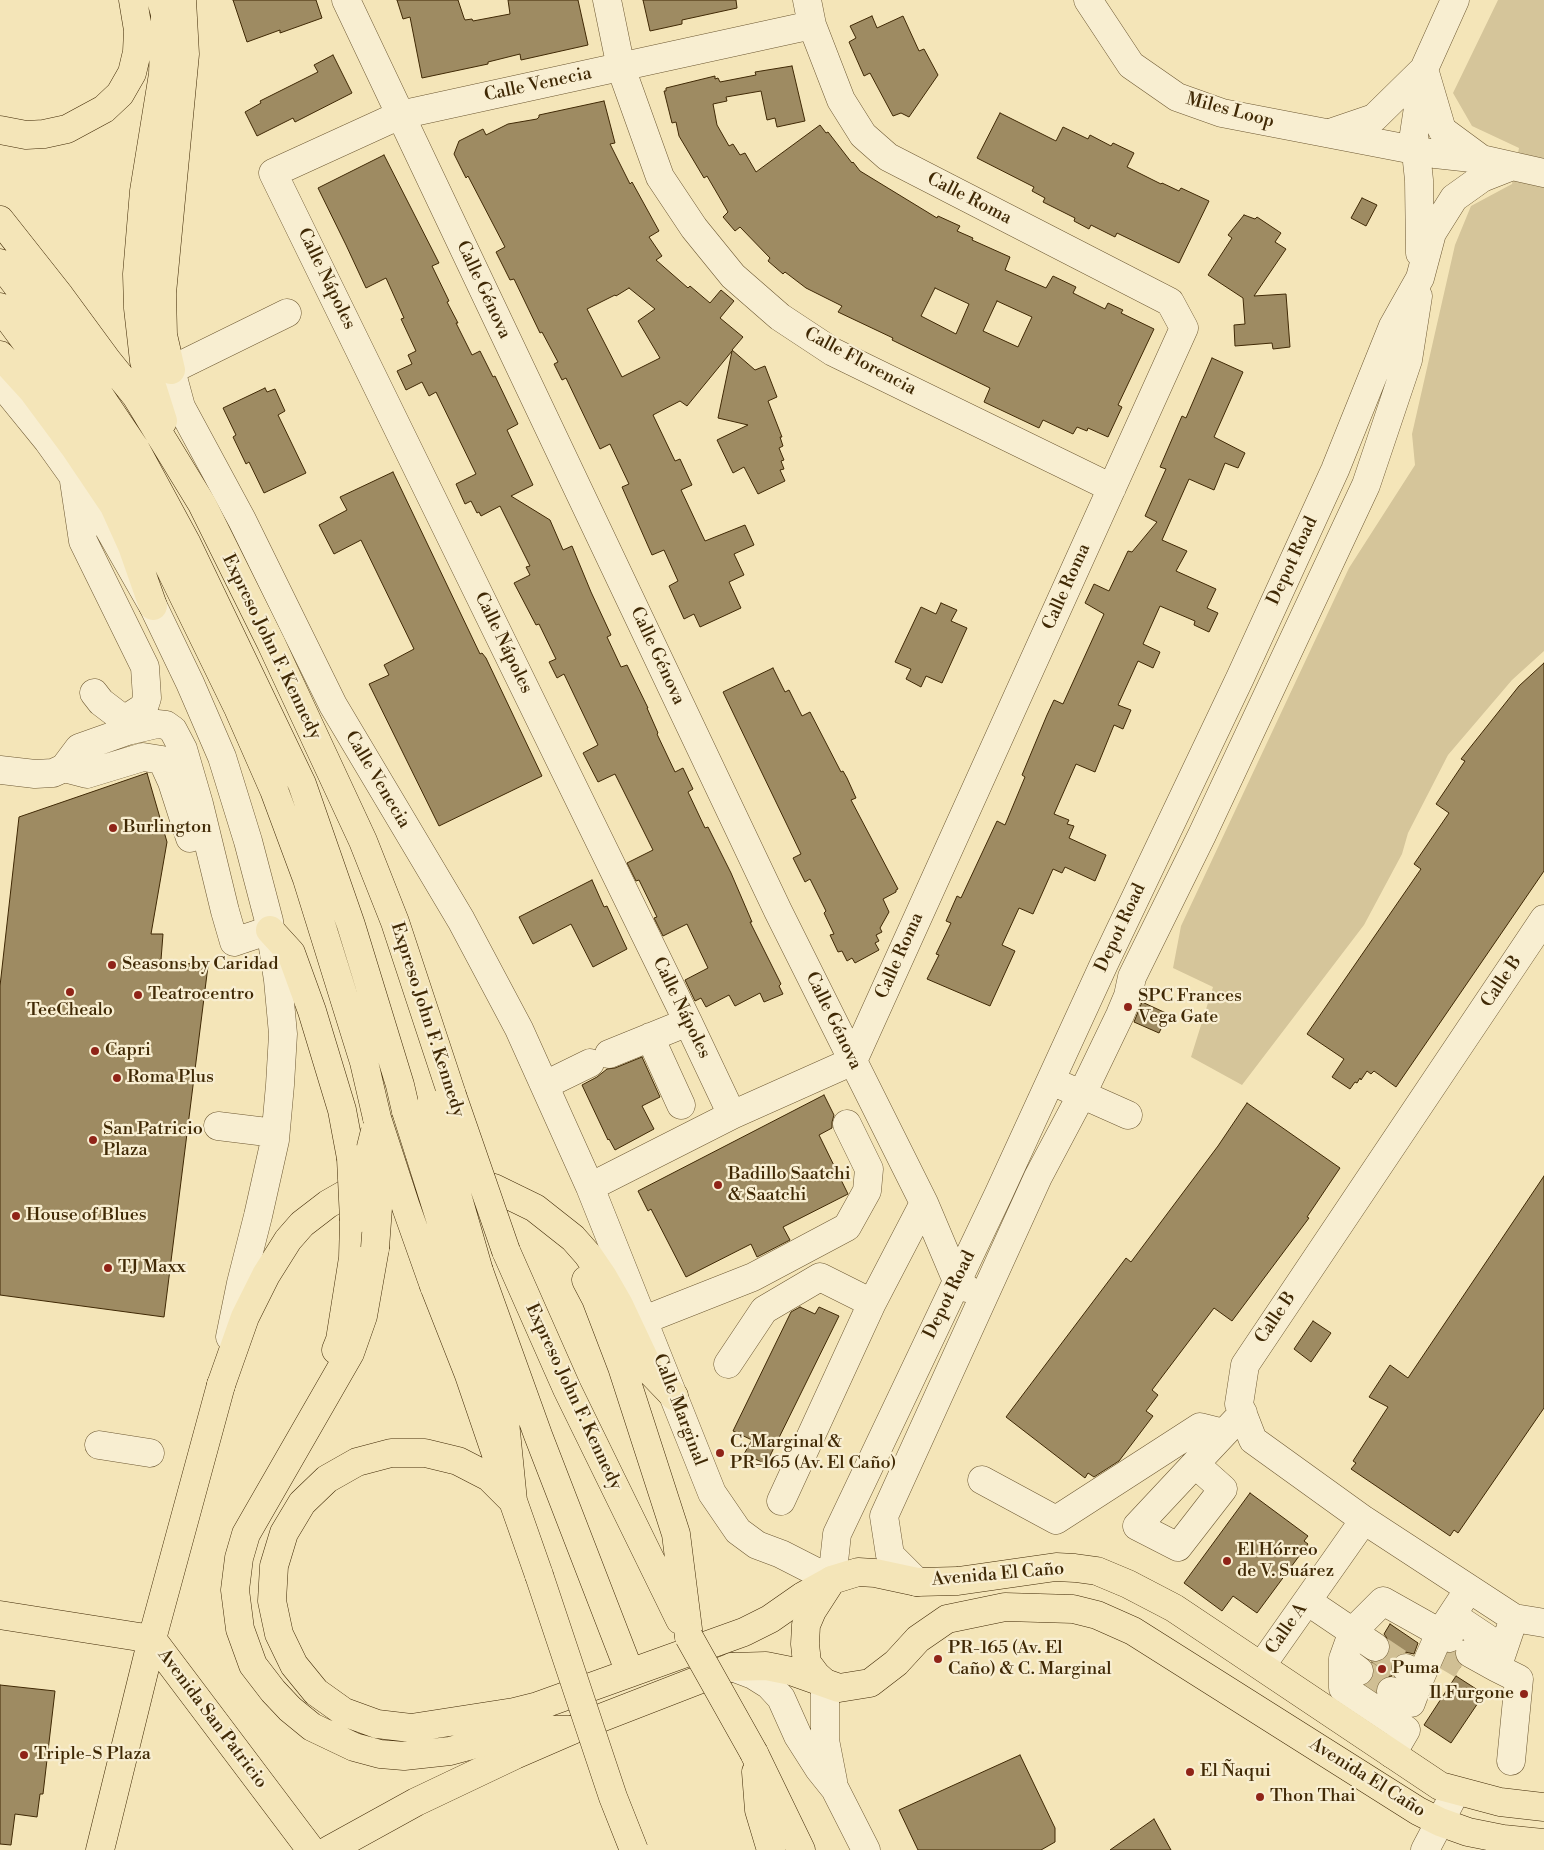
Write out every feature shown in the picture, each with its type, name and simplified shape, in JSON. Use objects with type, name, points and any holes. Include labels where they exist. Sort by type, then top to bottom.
[{"type":"main road","points":[[0,130],[26,135],[44,134],[67,129],[104,109],[120,94],[132,73],[137,52],[138,30],[133,0]]},
{"type":"main road","points":[[161,0],[164,14],[163,74],[144,192],[137,274],[138,308],[144,361],[172,454]]},
{"type":"main road","points":[[171,370],[163,335],[162,292],[185,54],[182,0]]},
{"type":"main road","name":"Expreso John F. Kennedy","points":[[0,220],[136,396],[202,504],[271,643],[363,841],[395,922],[436,1045],[430,1103],[457,1279]]},
{"type":"main road","name":"Expreso John F. Kennedy","points":[[0,263],[87,376],[136,448],[187,544],[298,775],[327,851],[400,1084],[430,1103],[506,1250],[566,1389],[688,1637],[754,1753],[801,1850]]},
{"type":"main road","points":[[0,307],[86,424],[122,478],[156,540],[238,708],[274,790],[307,879],[364,1062],[377,1118],[406,1207],[457,1279],[538,1436],[630,1673]]},
{"type":"main road","points":[[0,355],[32,390],[75,448],[114,506],[132,546],[153,606]]},
{"type":"main road","points":[[270,930],[291,953],[306,994],[342,1110],[351,1158],[354,1220],[353,1258],[340,1340],[309,1426]]},
{"type":"main road","points":[[377,1118],[371,1148],[378,1208],[375,1248],[363,1316],[350,1353],[246,1534],[239,1558],[235,1590],[240,1629],[253,1665],[273,1691],[312,1727],[354,1747],[380,1754],[404,1756],[450,1751],[531,1729],[571,1730]]},
{"type":"main road","points":[[100,1850],[152,1638],[220,1385],[245,1317],[266,1275],[288,1240],[302,1224],[342,1196],[385,1178],[406,1174],[467,1181],[494,1188],[534,1208],[573,1238],[588,1255],[619,1305],[650,1371],[674,1396]]},
{"type":"main road","points":[[534,1208],[567,1248],[579,1266],[596,1299],[622,1367],[676,1534],[688,1637]]},
{"type":"main road","points":[[457,1279],[469,1375],[539,1575],[613,1797],[634,1850]]},
{"type":"main road","name":"Avenida El Caño","points":[[513,1501],[489,1477],[458,1461],[425,1453],[391,1453],[357,1462],[327,1479],[302,1503],[284,1533],[274,1566],[272,1601],[279,1634],[294,1665],[316,1692],[344,1712],[377,1724],[411,1728],[497,1715],[538,1706],[744,1632],[770,1619],[802,1596],[832,1580],[858,1572],[875,1573],[917,1582],[958,1581],[1056,1567],[1075,1568],[1097,1571],[1128,1584],[1174,1608],[1262,1665],[1430,1780],[1456,1791],[1500,1802],[1544,1807]]},
{"type":"main road","points":[[825,1683],[807,1663],[805,1635],[806,1626],[812,1611],[832,1580]]},
{"type":"main road","name":"Avenida El Caño","points":[[732,1666],[766,1666],[791,1671],[839,1688],[870,1683],[891,1667],[918,1639],[947,1619],[1005,1608],[1073,1609],[1097,1616],[1133,1631],[1418,1811],[1440,1822],[1468,1832],[1503,1840],[1544,1843]]},
{"type":"main road","name":"Avenida San Patricio","points":[[0,1615],[152,1638],[311,1850]]},
{"type":"main road","points":[[329,1850],[416,1802],[571,1730],[732,1666]]},
{"type":"main road","points":[[754,1753],[759,1810],[771,1850]]},
{"type":"street","name":"Calle Génova","points":[[346,0],[778,911],[924,1204],[957,1280],[982,1303]]},
{"type":"street","name":"Calle Florencia","points":[[607,0],[621,68],[660,177],[694,228],[733,276],[780,316],[834,352],[1112,488]]},
{"type":"street","name":"Miles Loop","points":[[1088,0],[1131,65],[1177,97],[1222,114],[1435,154],[1481,159]]},
{"type":"street","points":[[1329,134],[1374,118],[1424,69],[1455,0]]},
{"type":"street","name":"Calle Venecia","points":[[274,173],[400,115],[621,68],[810,13]]},
{"type":"street","name":"Calle Roma","points":[[810,13],[840,100],[863,135],[888,157],[1170,302],[1184,328],[853,1061]]},
{"type":"street","points":[[1424,69],[1442,130],[1481,159],[1510,167],[1544,173]]},
{"type":"street","name":"Depot Road","points":[[917,1582],[890,1555],[884,1516],[1038,1177],[1082,1094],[1120,1015],[1128,996],[1132,977],[1202,834],[1366,485],[1408,360],[1420,278],[1419,180],[1414,134],[1424,69]]},
{"type":"street","points":[[1420,278],[1432,233],[1454,198],[1482,178],[1510,167]]},
{"type":"street","name":"Calle Nápoles","points":[[274,173],[732,1115]]},
{"type":"street","name":"Depot Road","points":[[832,1580],[837,1534],[1171,821],[1240,678],[1335,470],[1393,326],[1420,278]]},
{"type":"street","points":[[171,370],[287,313]]},
{"type":"street","name":"Calle Venecia","points":[[171,370],[181,407],[242,520],[333,705],[461,920],[519,1030],[590,1187]]},
{"type":"street","points":[[0,382],[48,441],[101,515],[153,606],[222,757],[248,841],[270,930],[278,980],[283,1034],[275,1133],[220,1385]]},
{"type":"street","points":[[74,477],[83,540],[145,666],[148,690],[144,708],[127,732]]},
{"type":"street","points":[[94,693],[122,718],[144,708]]},
{"type":"street","points":[[0,770],[35,774],[53,772],[64,768],[79,748],[127,732],[157,724],[166,724],[178,737],[199,804],[224,911],[234,942],[270,930]]},
{"type":"street","points":[[64,768],[87,774],[143,757],[162,760],[172,782],[209,888],[224,911]]},
{"type":"street","points":[[1171,821],[1202,834]]},
{"type":"street","name":"Calle B","points":[[1544,919],[1245,1365],[1239,1404],[1253,1440],[1364,1520],[1514,1618],[1544,1623]]},
{"type":"street","points":[[1104,964],[1132,977]]},
{"type":"street","points":[[545,1085],[599,1059],[688,1022]]},
{"type":"street","points":[[650,1037],[682,1105]]},
{"type":"street","points":[[590,1187],[732,1115],[853,1061]]},
{"type":"street","points":[[1050,1080],[1128,1115]]},
{"type":"street","points":[[644,1320],[753,1277],[847,1227],[867,1191],[870,1170],[847,1124]]},
{"type":"street","points":[[218,1126],[275,1133]]},
{"type":"street","points":[[870,1170],[897,1153]]},
{"type":"street","name":"Calle Marginal","points":[[590,1187],[712,1493],[738,1531],[757,1545],[781,1554],[832,1580]]},
{"type":"street","points":[[781,1501],[872,1303],[924,1204]]},
{"type":"street","points":[[728,1364],[764,1310],[820,1277],[872,1303]]},
{"type":"street","points":[[1196,1464],[1243,1414]]},
{"type":"street","points":[[982,1480],[1056,1520],[1200,1427],[1224,1433]]},
{"type":"street","points":[[99,1445],[150,1453]]},
{"type":"street","name":"Calle A","points":[[1262,1665],[1364,1520]]},
{"type":"street","points":[[1463,1648],[1469,1589]]},
{"type":"street","points":[[1307,1601],[1374,1647]]},
{"type":"street","points":[[1406,1730],[1343,1688],[1351,1665],[1353,1631],[1383,1601],[1518,1679],[1511,1761]]},
{"type":"street","points":[[1392,1754],[1406,1730],[1401,1697],[1414,1672],[1463,1648],[1514,1618]]},
{"type":"street","points":[[732,1666],[753,1675],[769,1685],[781,1698],[798,1736],[819,1769],[835,1789],[866,1850]]},
{"type":"street","points":[[825,1683],[825,1740],[835,1789]]},
{"type":"street","points":[[1425,1850],[1456,1791]]},
{"type":"shaded area","points":[[1498,0],[1544,0],[1544,651],[1512,680],[1448,755],[1408,833],[1402,854],[1364,925],[1242,1085],[1191,1057],[1213,987],[1173,968],[1181,926],[1349,568],[1415,465],[1412,434],[1455,245],[1471,206],[1512,184],[1519,148],[1472,126],[1453,93]]},
{"type":"building","points":[[233,0],[316,0],[322,18],[247,42]]},
{"type":"building","points":[[397,0],[458,0],[465,20],[472,19],[473,21],[510,14],[508,0],[578,0],[588,45],[521,60],[520,54],[488,62],[488,64],[422,78],[410,17],[403,19]]},
{"type":"building","points":[[643,0],[736,0],[737,8],[682,20],[682,24],[650,31]]},
{"type":"building","points":[[872,16],[877,28],[903,16],[919,51],[924,49],[938,75],[909,117],[901,113],[893,116],[870,73],[864,76],[849,42],[856,38],[850,26]]},
{"type":"building","points":[[333,55],[352,93],[295,122],[293,118],[257,136],[245,112],[261,103],[260,101],[318,72],[314,65]]},
{"type":"building","points":[[792,66],[805,121],[777,127],[775,118],[767,120],[761,91],[726,97],[727,101],[713,104],[717,125],[729,146],[733,144],[740,155],[745,153],[756,172],[820,125],[860,171],[937,218],[938,216],[960,226],[957,231],[973,238],[972,240],[1010,257],[1005,270],[1046,288],[1053,276],[1076,287],[1073,293],[1105,309],[1108,303],[1123,310],[1121,313],[1154,329],[1118,405],[1122,407],[1108,437],[1088,428],[1087,431],[1077,427],[1073,434],[1043,420],[1039,428],[984,402],[990,388],[838,312],[842,306],[806,288],[785,272],[783,274],[768,261],[770,258],[740,227],[735,231],[723,217],[728,212],[707,176],[704,178],[679,136],[676,122],[672,123],[664,91],[666,91],[666,88],[715,76],[715,79],[718,78],[720,82],[756,75],[755,72]],"holes":[[[935,288],[969,304],[956,334],[921,316]],[[997,301],[1032,317],[1018,347],[983,331]]]},
{"type":"building","points":[[604,101],[615,143],[610,144],[630,184],[632,182],[659,231],[649,237],[662,256],[656,260],[688,288],[690,286],[710,303],[721,290],[734,301],[720,318],[743,337],[732,350],[755,370],[765,366],[777,397],[768,401],[782,437],[780,437],[783,446],[779,448],[784,460],[781,461],[784,469],[780,470],[785,481],[758,494],[744,467],[733,473],[717,440],[748,425],[718,418],[732,351],[687,406],[680,401],[653,415],[675,461],[680,459],[692,485],[681,490],[705,541],[745,525],[754,545],[734,554],[744,575],[729,582],[741,608],[700,627],[694,614],[684,619],[669,586],[678,581],[664,550],[652,555],[622,487],[629,484],[610,444],[600,449],[566,378],[562,380],[554,364],[558,362],[542,332],[540,333],[514,279],[510,280],[496,252],[505,247],[468,176],[466,178],[454,154],[459,141],[483,129],[486,135],[508,124],[537,119],[539,115]],"holes":[[[629,288],[655,309],[638,321],[660,358],[622,377],[587,309]]]},
{"type":"building","points":[[1000,113],[1056,141],[1063,127],[1088,139],[1090,135],[1111,146],[1113,143],[1134,153],[1127,167],[1161,184],[1179,191],[1181,188],[1209,201],[1179,263],[1117,233],[1115,237],[1091,225],[1089,229],[1074,221],[1075,218],[1043,202],[1045,198],[1032,191],[1034,187],[977,158]]},
{"type":"building","points":[[384,155],[439,263],[432,266],[449,301],[447,302],[458,323],[456,323],[472,355],[480,351],[493,377],[495,376],[518,424],[507,430],[533,485],[511,496],[550,520],[563,550],[572,546],[611,635],[607,637],[621,667],[627,665],[648,708],[657,734],[675,772],[683,768],[693,789],[688,792],[705,828],[708,827],[731,873],[752,922],[750,922],[781,984],[779,986],[783,994],[764,1002],[760,993],[735,1006],[729,995],[706,1007],[701,998],[695,1001],[685,980],[708,968],[687,924],[663,936],[654,918],[657,917],[639,880],[636,881],[627,863],[653,850],[615,774],[598,782],[583,753],[598,745],[564,674],[557,678],[549,662],[556,659],[539,624],[536,625],[514,583],[530,575],[526,567],[530,566],[500,506],[481,516],[479,512],[477,513],[471,501],[465,504],[456,484],[476,474],[436,392],[429,396],[422,382],[406,390],[397,371],[412,364],[408,355],[416,351],[401,319],[404,318],[386,278],[366,288],[318,188]]},
{"type":"building","points":[[1362,198],[1377,205],[1366,226],[1351,218]]},
{"type":"building","points":[[1244,215],[1255,219],[1257,217],[1281,233],[1275,242],[1286,249],[1254,296],[1286,294],[1290,347],[1273,349],[1272,343],[1235,346],[1234,325],[1245,324],[1243,298],[1208,275],[1232,238],[1228,235]]},
{"type":"building","points":[[1212,358],[1243,372],[1214,437],[1245,453],[1238,468],[1225,463],[1214,490],[1189,479],[1162,540],[1187,551],[1176,571],[1216,589],[1207,608],[1218,613],[1209,632],[1194,625],[1195,621],[1160,606],[1143,644],[1160,652],[1153,668],[1138,661],[1118,705],[1131,710],[1123,729],[1114,725],[1095,772],[1076,764],[1054,814],[1069,820],[1067,824],[1074,826],[1069,838],[1106,855],[1095,881],[1065,867],[1062,873],[1053,869],[1033,914],[1019,908],[1002,945],[1015,951],[990,1006],[927,979],[939,955],[936,954],[951,923],[946,921],[957,896],[961,898],[997,821],[1005,825],[1025,777],[1022,775],[1054,700],[1063,704],[1104,614],[1085,603],[1094,584],[1109,591],[1128,551],[1132,552],[1157,522],[1145,516],[1166,469],[1160,467],[1182,416],[1186,418]]},
{"type":"building","points":[[265,388],[267,392],[275,389],[285,411],[278,415],[306,473],[264,493],[249,462],[246,464],[233,437],[236,435],[223,408]]},
{"type":"building","points":[[393,472],[480,654],[482,653],[486,658],[542,776],[439,826],[369,684],[389,675],[384,665],[414,649],[361,540],[334,554],[319,525],[347,510],[340,497]]},
{"type":"building","points":[[941,603],[957,610],[951,621],[967,628],[942,683],[926,676],[921,687],[906,679],[911,669],[895,662],[921,607],[936,614]]},
{"type":"building","points":[[1544,663],[1544,871],[1396,1087],[1374,1071],[1371,1074],[1367,1071],[1361,1080],[1360,1078],[1357,1083],[1355,1082],[1350,1089],[1332,1077],[1344,1059],[1307,1034],[1421,869],[1414,864],[1449,813],[1436,804],[1465,761],[1461,759],[1519,686]]},
{"type":"building","points":[[773,668],[785,692],[789,690],[802,716],[810,712],[841,772],[843,771],[847,778],[856,798],[851,800],[898,889],[883,899],[889,912],[880,928],[882,932],[876,935],[879,941],[875,943],[879,950],[855,963],[852,958],[847,961],[842,951],[838,952],[830,935],[834,934],[824,913],[826,911],[810,879],[805,882],[793,858],[801,854],[723,692]]},
{"type":"building","name":"San Patricio Plaza","points":[[147,773],[167,842],[151,934],[163,934],[161,960],[208,966],[164,1317],[0,1295],[0,986],[19,817]]},
{"type":"building","points":[[592,880],[604,907],[607,906],[627,949],[593,967],[571,924],[533,944],[519,917]]},
{"type":"building","points":[[1142,1002],[1168,1014],[1159,1033],[1134,1022]]},
{"type":"building","points":[[642,1057],[660,1097],[642,1106],[654,1129],[615,1150],[608,1140],[582,1085],[607,1069],[615,1068]]},
{"type":"building","points":[[824,1095],[834,1115],[832,1128],[819,1135],[848,1194],[783,1227],[790,1240],[757,1257],[751,1244],[686,1277],[651,1209],[648,1211],[638,1191]]},
{"type":"building","points":[[1247,1103],[1340,1168],[1307,1217],[1309,1218],[1232,1321],[1214,1308],[1152,1390],[1158,1395],[1146,1411],[1153,1416],[1119,1461],[1094,1477],[1088,1473],[1085,1478],[1006,1417],[1126,1258],[1131,1262],[1218,1146]]},
{"type":"building","points":[[1544,1176],[1544,1408],[1458,1533],[1454,1530],[1450,1536],[1351,1469],[1356,1463],[1353,1461],[1388,1407],[1369,1397],[1390,1365],[1408,1378]]},
{"type":"building","points":[[800,1307],[815,1314],[819,1307],[839,1316],[766,1464],[744,1454],[752,1440],[733,1431],[791,1312]]},
{"type":"building","points":[[1313,1321],[1331,1333],[1311,1362],[1294,1349]]},
{"type":"building","points":[[1250,1493],[1308,1536],[1304,1541],[1308,1544],[1257,1613],[1233,1596],[1222,1611],[1184,1583]]},
{"type":"building","points":[[1390,1624],[1418,1643],[1414,1654],[1405,1652],[1397,1655],[1392,1660],[1390,1668],[1392,1676],[1383,1678],[1377,1683],[1375,1691],[1366,1685],[1372,1680],[1374,1673],[1374,1665],[1371,1662],[1381,1661],[1388,1655],[1390,1649],[1389,1641],[1384,1634]]},
{"type":"building","points":[[1455,1652],[1456,1661],[1461,1666],[1458,1670],[1445,1661],[1448,1653]]},
{"type":"building","points":[[1456,1676],[1484,1694],[1451,1743],[1424,1725]]},
{"type":"building","name":"Triple-S Plaza","points":[[0,1685],[55,1691],[43,1794],[40,1794],[37,1817],[15,1814],[11,1845],[0,1844]]},
{"type":"building","points":[[1020,1755],[1055,1828],[1055,1842],[1041,1850],[918,1850],[899,1810]]},
{"type":"building","points":[[1154,1819],[1171,1850],[1110,1850]]},
{"type":"tunnel","points":[[1375,1647],[1406,1668]]},
{"type":"tunnel","points":[[1440,1652],[1462,1665]]},
{"type":"tunnel","points":[[1359,1671],[1391,1691]]},
{"type":"place","name":"Burlington","points":[[113,828]]},
{"type":"place","name":"Seasons by Caridad","points":[[112,965]]},
{"type":"place","name":"TeeChealo","points":[[70,992]]},
{"type":"place","name":"Teatrocentro","points":[[138,995]]},
{"type":"place","name":"SPC Frances Vega Gate","points":[[1128,1007]]},
{"type":"place","name":"Capri","points":[[95,1051]]},
{"type":"place","name":"Roma Plus","points":[[117,1078]]},
{"type":"place","name":"San Patricio Plaza","points":[[93,1140]]},
{"type":"place","name":"Badillo Saatchi & Saatchi","points":[[718,1185]]},
{"type":"place","name":"House of Blues","points":[[16,1216]]},
{"type":"place","name":"TJ Maxx","points":[[108,1268]]},
{"type":"place","name":"C. Marginal & PR-165 (Av. El Caño)","points":[[720,1453]]},
{"type":"place","name":"El Hórreo de V. Suárez","points":[[1227,1561]]},
{"type":"place","name":"PR-165 (Av. El Caño) & C. Marginal","points":[[938,1659]]},
{"type":"place","name":"Puma","points":[[1382,1669]]},
{"type":"place","name":"Il Furgone","points":[[1524,1694]]},
{"type":"place","name":"Triple-S Plaza","points":[[24,1755]]},
{"type":"place","name":"El Ñaqui","points":[[1190,1772]]},
{"type":"place","name":"Thon Thai","points":[[1260,1797]]}]
